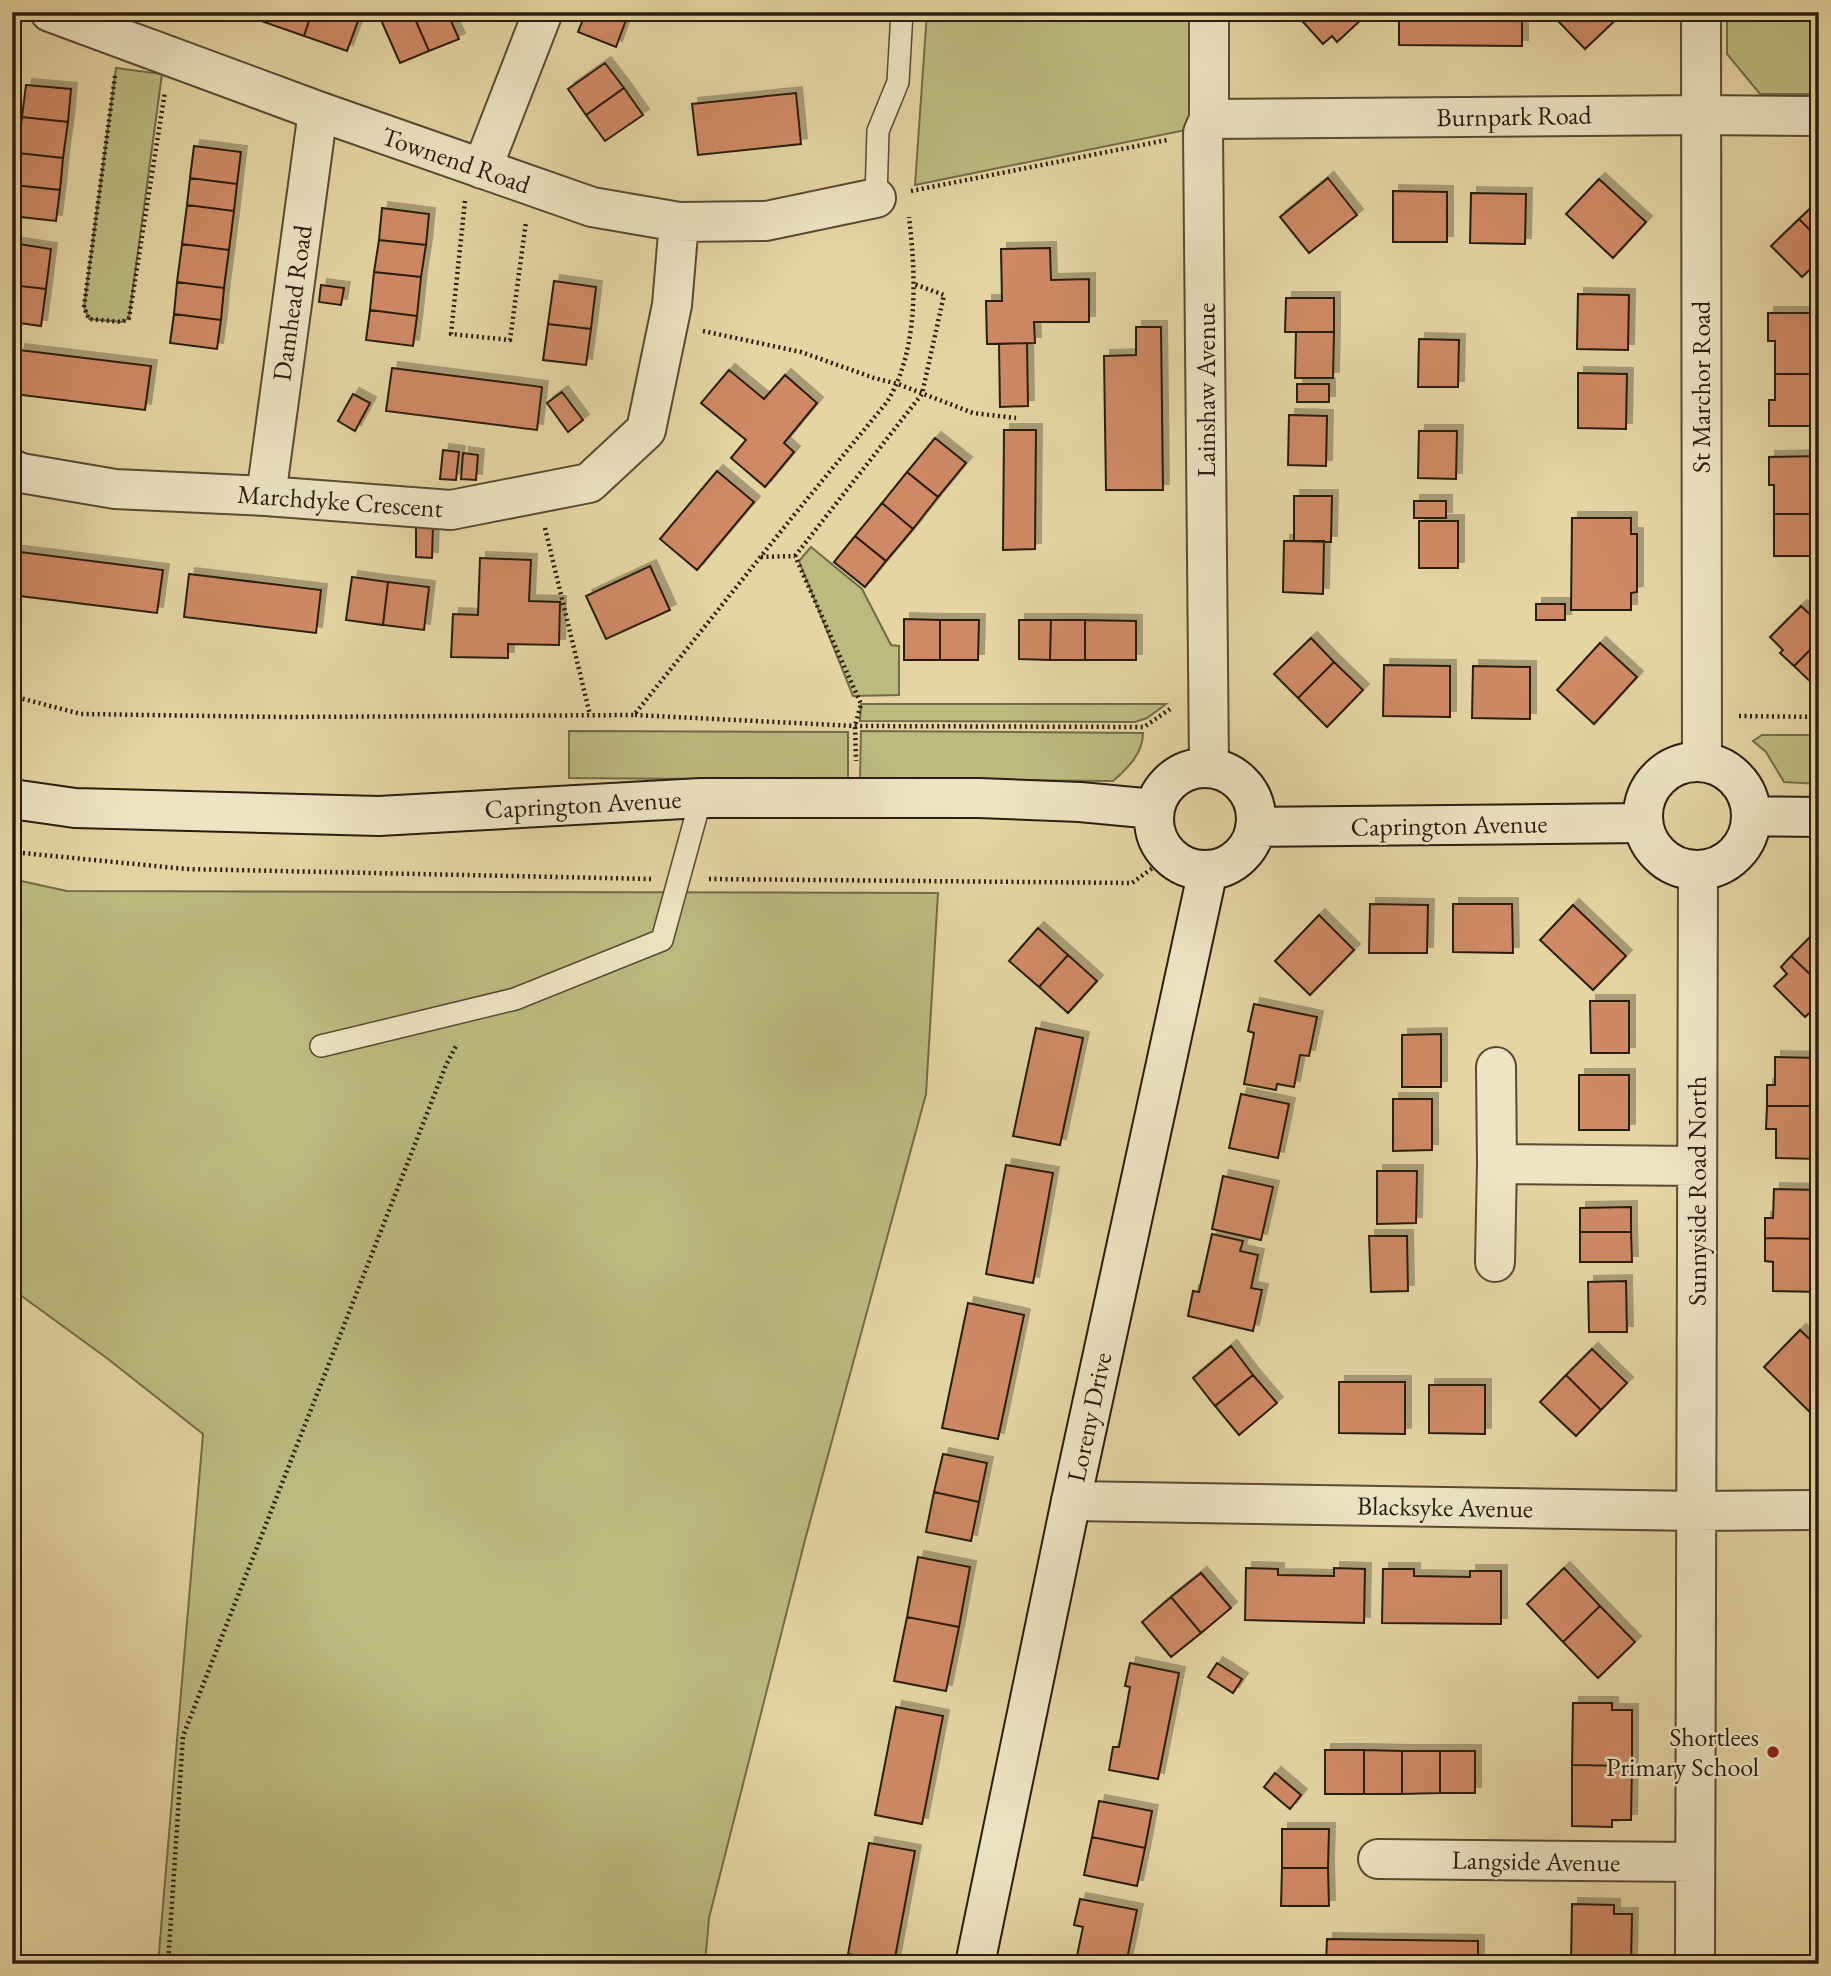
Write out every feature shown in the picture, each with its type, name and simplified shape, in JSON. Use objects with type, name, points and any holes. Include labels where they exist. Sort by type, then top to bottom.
[{"type":"street","name":"Townend Road","points":[[50,12],[318,111],[592,207],[679,222],[766,221],[891,195]]},
{"type":"street","points":[[475,167],[543,12]]},
{"type":"street","name":"Lainshaw Avenue","points":[[1209,12],[1206,126],[1209,768]]},
{"type":"street","name":"St Marchor Road","points":[[1701,12],[1702,762]]},
{"type":"street","name":"Damhead Road","points":[[266,496],[318,111]]},
{"type":"street","name":"Burnpark Road","points":[[1206,126],[1701,115],[1819,116]]},
{"type":"street","name":"Marchdyke Crescent","points":[[12,469],[21,473],[115,489],[266,496],[451,510],[589,483],[646,430],[672,305],[679,222]]},
{"type":"street","points":[[1702,762],[1717,765],[1737,778],[1749,797],[1752,816],[1750,828],[1739,851],[1723,864],[1698,870],[1685,869],[1667,861],[1650,844],[1643,823],[1644,804],[1658,778],[1682,764],[1702,762]]},
{"type":"street","points":[[1209,768],[1236,778],[1246,789],[1255,812],[1255,827],[1248,846],[1238,858],[1226,866],[1208,870],[1183,866],[1168,856],[1159,842],[1154,809],[1158,796],[1168,783],[1183,772],[1209,768]]},
{"type":"street","name":"Caprington Avenue","points":[[12,799],[75,808],[379,816],[701,798],[857,797],[1080,802],[1154,809]]},
{"type":"street","points":[[1752,816],[1819,817]]},
{"type":"street","name":"Caprington Avenue","points":[[1255,827],[1643,823]]},
{"type":"street","name":"Loreny Drive","points":[[975,1964],[1071,1501],[1208,870]]},
{"type":"street","name":"Sunnyside Road North","points":[[1697,1511],[1698,870]]},
{"type":"street","points":[[1495,1262],[1496,1067]]},
{"type":"street","points":[[1497,1164],[1696,1166]]},
{"type":"street","name":"Blacksyke Avenue","points":[[1071,1501],[1697,1511],[1819,1510]]},
{"type":"street","points":[[1695,1964],[1697,1511]]},
{"type":"street","name":"Langside Avenue","points":[[1378,1859],[1694,1863]]},
{"type":"lane","points":[[891,195],[878,131],[898,82],[902,12]]},
{"type":"lane","points":[[321,1046],[515,999],[662,940],[701,798]]},
{"type":"path","points":[[119,38],[84,307],[89,319],[122,322],[129,318],[170,57]]},
{"type":"path","points":[[634,715],[887,402],[898,384],[907,350],[914,301],[915,264],[891,195],[1206,126]]},
{"type":"path","points":[[475,167],[451,334],[510,340],[531,186]]},
{"type":"path","points":[[795,556],[922,394],[944,295],[914,284]]},
{"type":"path","points":[[669,323],[801,352],[898,384],[973,413],[1016,418]]},
{"type":"path","points":[[536,494],[590,715]]},
{"type":"path","points":[[760,557],[795,556]]},
{"type":"path","points":[[795,556],[861,704],[855,726],[857,797]]},
{"type":"path","points":[[12,696],[81,713],[283,717],[634,715],[855,726],[1144,727],[1185,697],[1187,675],[1208,677]]},
{"type":"path","points":[[1702,710],[1751,717],[1819,717]]},
{"type":"path","points":[[12,852],[186,869],[678,879],[1132,883],[1168,856]]},
{"type":"path","points":[[168,1964],[183,1736],[446,1065],[475,1009]]},
{"type":"green space","points":[[927,12],[1192,12],[1191,129],[915,185]]},
{"type":"green space","points":[[1727,12],[1819,12],[1819,94],[1760,94],[1727,54]]},
{"type":"green space","points":[[116,68],[162,74],[129,318],[122,322],[89,319],[84,307]]},
{"type":"green space","points":[[811,547],[862,589],[891,645],[899,646],[899,695],[853,696],[799,561]]},
{"type":"green space","points":[[861,704],[1166,704],[1147,718],[1135,722],[860,721]]},
{"type":"green space","points":[[569,731],[848,732],[848,780],[569,778]]},
{"type":"green space","points":[[861,731],[1143,733],[1137,754],[1113,781],[860,779]]},
{"type":"green space","points":[[1762,735],[1819,735],[1819,784],[1784,782],[1766,752],[1753,741]]},
{"type":"green space","points":[[12,879],[67,891],[938,893],[926,1094],[805,1540],[709,1918],[705,1964],[158,1964],[203,1434],[108,1359],[12,1289]]},
{"type":"building","points":[[264,12],[312,12],[304,36],[261,21]]},
{"type":"building","points":[[312,12],[361,13],[347,51],[304,36]]},
{"type":"building","points":[[401,12],[412,12],[429,51],[400,63],[381,20]]},
{"type":"building","points":[[412,12],[447,12],[459,39],[429,51]]},
{"type":"building","points":[[586,12],[629,12],[616,47],[578,32]]},
{"type":"building","points":[[1294,12],[1356,12],[1362,19],[1337,42],[1332,36],[1323,44]]},
{"type":"building","points":[[1399,12],[1522,12],[1522,46],[1399,45]]},
{"type":"building","points":[[1569,12],[1624,12],[1585,49],[1559,22]]},
{"type":"building","points":[[605,63],[624,88],[586,115],[568,89]]},
{"type":"building","points":[[26,85],[71,89],[68,122],[22,117]]},
{"type":"building","points":[[624,88],[643,115],[605,141],[586,115]]},
{"type":"building","points":[[796,93],[801,144],[698,155],[692,104]]},
{"type":"building","points":[[22,117],[68,122],[63,158],[18,153]]},
{"type":"building","points":[[194,146],[241,152],[237,184],[190,178]]},
{"type":"building","points":[[18,153],[63,158],[60,190],[14,185]]},
{"type":"building","points":[[190,178],[237,184],[234,211],[187,205]]},
{"type":"building","points":[[1328,178],[1357,215],[1309,253],[1280,217]]},
{"type":"building","points":[[1599,179],[1646,222],[1613,258],[1566,214]]},
{"type":"building","points":[[14,185],[60,190],[56,221],[12,216]]},
{"type":"building","points":[[1393,191],[1447,192],[1447,242],[1393,242]]},
{"type":"building","points":[[1471,193],[1526,194],[1525,244],[1470,243]]},
{"type":"building","points":[[1819,200],[1819,239],[1799,219]]},
{"type":"building","points":[[187,205],[234,211],[229,250],[182,244]]},
{"type":"building","points":[[382,208],[429,214],[426,245],[379,240]]},
{"type":"building","points":[[1799,219],[1819,239],[1819,261],[1802,277],[1771,246]]},
{"type":"building","points":[[379,240],[426,245],[421,277],[374,272]]},
{"type":"building","points":[[12,243],[51,249],[46,289],[12,285]]},
{"type":"building","points":[[182,244],[229,250],[224,288],[177,282]]},
{"type":"building","points":[[1050,248],[1051,280],[1089,279],[1089,322],[1034,322],[1035,343],[987,344],[986,301],[1002,301],[1001,249]]},
{"type":"building","points":[[374,272],[421,277],[417,316],[370,310]]},
{"type":"building","points":[[554,281],[596,287],[591,329],[548,324]]},
{"type":"building","points":[[177,282],[224,288],[221,320],[174,314]]},
{"type":"building","points":[[12,285],[46,289],[41,326],[12,322]]},
{"type":"building","points":[[321,285],[344,288],[341,305],[319,302]]},
{"type":"building","points":[[1578,294],[1629,295],[1628,350],[1577,349]]},
{"type":"building","points":[[1286,298],[1334,298],[1334,332],[1285,332]]},
{"type":"building","points":[[370,310],[417,316],[413,346],[366,340]]},
{"type":"building","points":[[1768,313],[1819,313],[1819,374],[1775,374],[1775,341],[1768,341]]},
{"type":"building","points":[[174,314],[221,320],[217,349],[170,343]]},
{"type":"building","points":[[548,324],[591,329],[586,365],[543,360]]},
{"type":"building","points":[[1136,327],[1161,327],[1163,490],[1106,490],[1104,356],[1136,355]]},
{"type":"building","points":[[1296,332],[1334,332],[1333,378],[1295,378]]},
{"type":"building","points":[[1419,339],[1459,340],[1458,387],[1418,387]]},
{"type":"building","points":[[1027,343],[1028,406],[1000,407],[999,344]]},
{"type":"building","points":[[19,350],[151,366],[145,410],[13,394]]},
{"type":"building","points":[[392,368],[542,387],[537,430],[386,411]]},
{"type":"building","points":[[729,370],[764,399],[785,375],[817,403],[784,443],[794,452],[765,487],[731,458],[746,440],[701,403]]},
{"type":"building","points":[[1578,373],[1627,374],[1626,429],[1578,428]]},
{"type":"building","points":[[1775,374],[1819,374],[1819,426],[1769,426],[1769,400],[1775,400]]},
{"type":"building","points":[[1297,384],[1329,384],[1329,402],[1297,402]]},
{"type":"building","points":[[562,392],[583,420],[568,432],[547,403]]},
{"type":"building","points":[[353,394],[370,403],[355,431],[338,421]]},
{"type":"building","points":[[1289,415],[1327,416],[1326,466],[1288,465]]},
{"type":"building","points":[[1004,430],[1036,430],[1035,549],[1003,550]]},
{"type":"building","points":[[1419,431],[1457,431],[1456,479],[1418,478]]},
{"type":"building","points":[[935,438],[966,463],[938,497],[907,472]]},
{"type":"building","points":[[443,450],[459,452],[456,480],[440,479]]},
{"type":"building","points":[[463,453],[478,455],[476,480],[461,479]]},
{"type":"building","points":[[1819,456],[1819,514],[1774,514],[1774,485],[1769,485],[1769,457]]},
{"type":"building","points":[[717,471],[754,502],[697,570],[660,539]]},
{"type":"building","points":[[907,472],[938,497],[913,529],[882,503]]},
{"type":"building","points":[[1294,496],[1332,496],[1331,542],[1294,541]]},
{"type":"building","points":[[1414,501],[1446,501],[1446,518],[1414,518]]},
{"type":"building","points":[[882,503],[913,529],[886,561],[855,536]]},
{"type":"building","points":[[1774,514],[1819,514],[1819,556],[1774,556]]},
{"type":"building","points":[[1572,518],[1631,518],[1631,534],[1637,534],[1637,592],[1631,593],[1631,610],[1571,610]]},
{"type":"building","points":[[1419,521],[1458,521],[1458,568],[1419,568]]},
{"type":"building","points":[[416,525],[433,525],[432,558],[416,557]]},
{"type":"building","points":[[855,536],[886,561],[865,587],[834,562]]},
{"type":"building","points":[[1284,541],[1324,541],[1323,594],[1283,592]]},
{"type":"building","points":[[12,551],[163,570],[157,613],[12,595]]},
{"type":"building","points":[[480,558],[531,560],[529,601],[560,602],[559,645],[508,644],[508,658],[451,657],[453,614],[478,615]]},
{"type":"building","points":[[650,566],[670,610],[606,639],[586,596]]},
{"type":"building","points":[[189,574],[321,590],[316,633],[184,617]]},
{"type":"building","points":[[352,577],[388,582],[383,625],[346,620]]},
{"type":"building","points":[[388,582],[429,587],[424,630],[383,625]]},
{"type":"building","points":[[1536,604],[1565,604],[1565,620],[1536,620]]},
{"type":"building","points":[[1801,606],[1819,623],[1819,641],[1794,666],[1780,653],[1783,650],[1770,637]]},
{"type":"building","points":[[904,619],[940,620],[940,660],[904,660]]},
{"type":"building","points":[[940,620],[979,620],[978,660],[940,660]]},
{"type":"building","points":[[1019,620],[1051,620],[1050,660],[1019,659]]},
{"type":"building","points":[[1051,620],[1085,620],[1085,660],[1050,660]]},
{"type":"building","points":[[1085,620],[1136,621],[1136,660],[1085,660]]},
{"type":"building","points":[[1311,638],[1334,662],[1298,698],[1274,674]]},
{"type":"building","points":[[1819,641],[1819,690],[1794,666]]},
{"type":"building","points":[[1600,643],[1637,677],[1594,724],[1557,690]]},
{"type":"building","points":[[1334,662],[1363,690],[1327,727],[1298,698]]},
{"type":"building","points":[[1384,665],[1450,666],[1450,717],[1383,716]]},
{"type":"building","points":[[1473,666],[1530,667],[1530,719],[1472,718]]},
{"type":"building","points":[[1370,904],[1428,905],[1427,953],[1369,953]]},
{"type":"building","points":[[1453,904],[1512,904],[1513,953],[1453,952]]},
{"type":"building","points":[[1573,905],[1626,956],[1593,990],[1540,940]]},
{"type":"building","points":[[1319,915],[1354,950],[1310,995],[1275,961]]},
{"type":"building","points":[[1038,928],[1068,955],[1039,987],[1009,961]]},
{"type":"building","points":[[1809,938],[1814,943],[1819,938],[1819,983],[1791,956]]},
{"type":"building","points":[[1068,955],[1097,981],[1068,1013],[1039,987]]},
{"type":"building","points":[[1791,956],[1819,983],[1819,1004],[1805,1017],[1774,986],[1787,974],[1781,967]]},
{"type":"building","points":[[1590,1001],[1629,1001],[1629,1053],[1591,1053]]},
{"type":"building","points":[[1254,1004],[1317,1017],[1309,1056],[1300,1055],[1294,1087],[1277,1084],[1276,1090],[1244,1084],[1254,1033],[1248,1031]]},
{"type":"building","points":[[1036,1028],[1083,1038],[1060,1145],[1013,1136]]},
{"type":"building","points":[[1441,1034],[1441,1087],[1402,1087],[1402,1035]]},
{"type":"building","points":[[1775,1057],[1819,1058],[1819,1106],[1767,1106],[1767,1085],[1775,1085]]},
{"type":"building","points":[[1579,1075],[1629,1075],[1629,1130],[1579,1130]]},
{"type":"building","points":[[1241,1094],[1289,1104],[1278,1158],[1229,1148]]},
{"type":"building","points":[[1393,1099],[1432,1099],[1432,1150],[1393,1151]]},
{"type":"building","points":[[1767,1106],[1819,1106],[1819,1159],[1776,1158],[1776,1129],[1766,1129]]},
{"type":"building","points":[[1006,1165],[1053,1173],[1033,1283],[986,1274]]},
{"type":"building","points":[[1377,1171],[1417,1171],[1416,1223],[1377,1224]]},
{"type":"building","points":[[1223,1176],[1273,1187],[1261,1240],[1212,1229]]},
{"type":"building","points":[[1774,1189],[1819,1190],[1819,1239],[1765,1238],[1765,1218],[1773,1218]]},
{"type":"building","points":[[1631,1207],[1631,1232],[1580,1232],[1580,1208]]},
{"type":"building","points":[[1580,1232],[1631,1232],[1632,1262],[1580,1262]]},
{"type":"building","points":[[1212,1234],[1243,1241],[1240,1251],[1258,1255],[1251,1288],[1262,1290],[1253,1331],[1188,1316],[1193,1291],[1199,1292]]},
{"type":"building","points":[[1369,1236],[1407,1236],[1408,1291],[1371,1292]]},
{"type":"building","points":[[1765,1238],[1819,1239],[1819,1292],[1773,1291],[1773,1262],[1765,1261]]},
{"type":"building","points":[[1626,1281],[1627,1332],[1589,1332],[1588,1282]]},
{"type":"building","points":[[968,1303],[1024,1315],[998,1439],[942,1428]]},
{"type":"building","points":[[1800,1330],[1819,1348],[1819,1421],[1764,1367]]},
{"type":"building","points":[[1231,1346],[1253,1375],[1215,1406],[1193,1378]]},
{"type":"building","points":[[1592,1349],[1627,1383],[1601,1410],[1566,1375]]},
{"type":"building","points":[[1253,1375],[1277,1403],[1239,1435],[1215,1406]]},
{"type":"building","points":[[1566,1375],[1601,1410],[1576,1436],[1540,1402]]},
{"type":"building","points":[[1339,1382],[1405,1382],[1405,1434],[1339,1433]]},
{"type":"building","points":[[1429,1385],[1485,1385],[1485,1434],[1429,1433]]},
{"type":"building","points":[[943,1454],[987,1463],[979,1502],[934,1492]]},
{"type":"building","points":[[934,1492],[979,1502],[971,1541],[926,1532]]},
{"type":"building","points":[[918,1557],[970,1567],[959,1627],[907,1617]]},
{"type":"building","points":[[1246,1568],[1278,1569],[1278,1575],[1334,1576],[1334,1568],[1365,1569],[1364,1623],[1245,1620]]},
{"type":"building","points":[[1564,1568],[1600,1606],[1563,1642],[1527,1604]]},
{"type":"building","points":[[1383,1569],[1414,1569],[1414,1576],[1470,1577],[1470,1571],[1501,1571],[1501,1624],[1382,1623]]},
{"type":"building","points":[[1201,1573],[1231,1608],[1201,1633],[1171,1597]]},
{"type":"building","points":[[1171,1597],[1201,1633],[1171,1657],[1142,1622]]},
{"type":"building","points":[[1600,1606],[1635,1642],[1598,1678],[1563,1642]]},
{"type":"building","points":[[907,1617],[959,1627],[946,1691],[894,1681]]},
{"type":"building","points":[[1130,1663],[1179,1673],[1158,1779],[1109,1770],[1113,1747],[1119,1747],[1130,1687],[1125,1686]]},
{"type":"building","points":[[1217,1663],[1242,1679],[1233,1693],[1208,1677]]},
{"type":"building","points":[[1573,1703],[1612,1703],[1612,1710],[1632,1710],[1632,1766],[1572,1765]]},
{"type":"building","points":[[896,1707],[943,1716],[922,1824],[875,1815]]},
{"type":"building","points":[[1325,1750],[1364,1750],[1364,1794],[1325,1794]]},
{"type":"building","points":[[1364,1750],[1402,1751],[1402,1794],[1364,1794]]},
{"type":"building","points":[[1402,1751],[1440,1751],[1440,1793],[1402,1794]]},
{"type":"building","points":[[1440,1751],[1475,1751],[1475,1793],[1440,1793]]},
{"type":"building","points":[[1572,1765],[1632,1766],[1631,1820],[1612,1820],[1612,1827],[1572,1826]]},
{"type":"building","points":[[1275,1773],[1301,1795],[1290,1809],[1264,1787]]},
{"type":"building","points":[[1099,1801],[1152,1811],[1145,1848],[1092,1837]]},
{"type":"building","points":[[1282,1829],[1329,1829],[1328,1868],[1282,1868]]},
{"type":"building","points":[[1092,1837],[1145,1848],[1137,1886],[1084,1875]]},
{"type":"building","points":[[869,1843],[915,1851],[894,1963],[848,1954]]},
{"type":"building","points":[[1282,1868],[1328,1868],[1329,1906],[1281,1906]]},
{"type":"building","points":[[1080,1899],[1137,1910],[1126,1964],[1077,1956],[1083,1927],[1074,1925]]},
{"type":"building","points":[[1572,1904],[1614,1905],[1614,1914],[1632,1914],[1631,1964],[1571,1964]]},
{"type":"building","points":[[1327,1939],[1478,1941],[1478,1964],[1326,1964]]},
{"type":"building","points":[[1077,1956],[1117,1964],[1076,1964]]},
{"type":"place","name":"Shortlees Primary School","points":[[1773,1752]]}]
